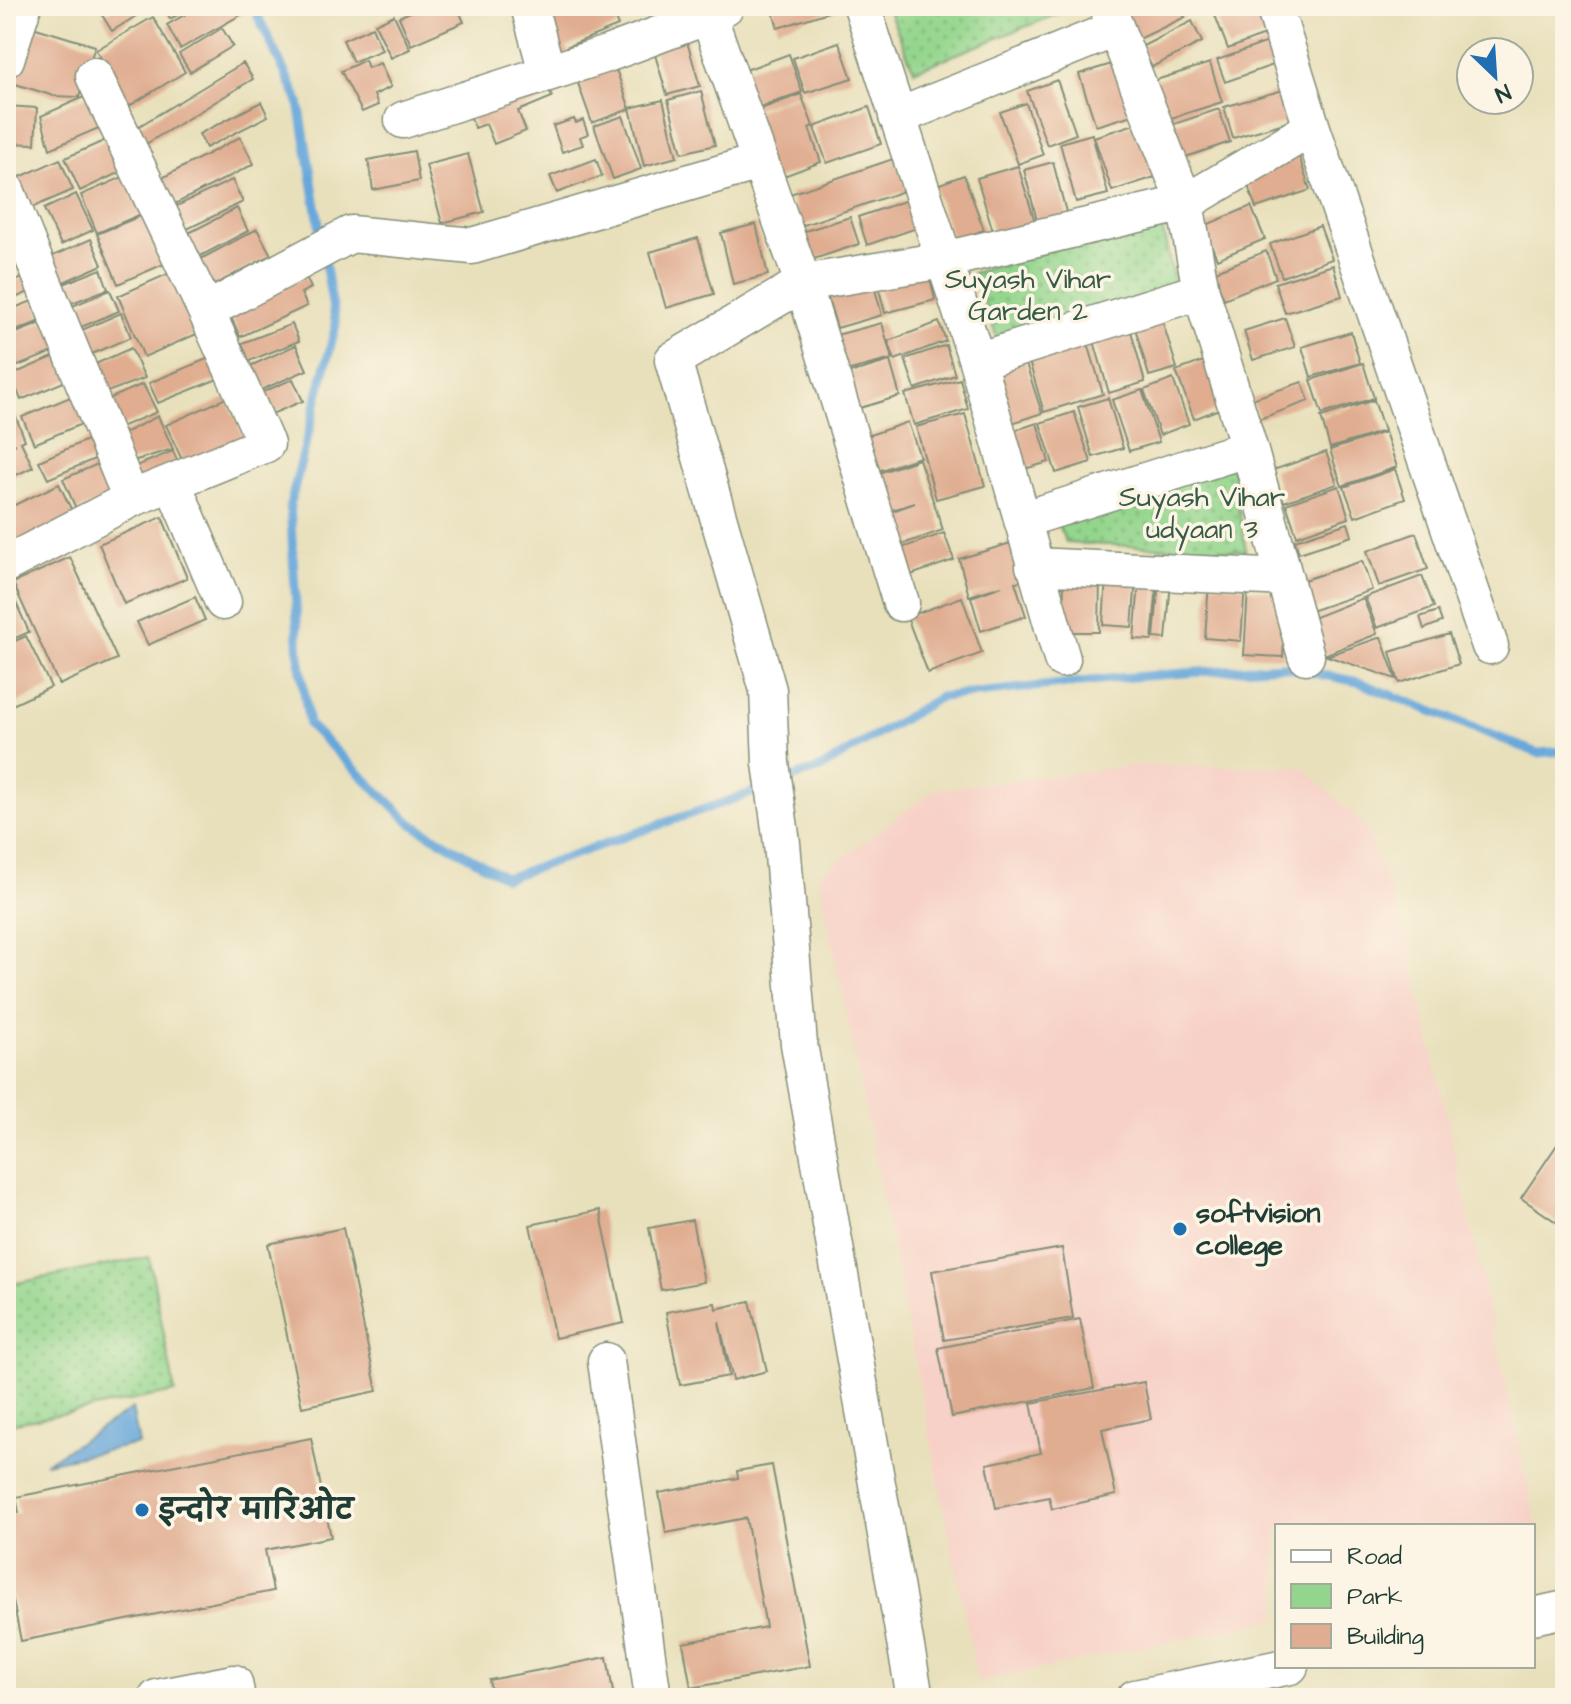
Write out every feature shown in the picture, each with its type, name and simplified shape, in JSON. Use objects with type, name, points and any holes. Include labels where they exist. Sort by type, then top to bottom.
[{"type":"street","points":[[6,59],[23,6]]},
{"type":"street","points":[[529,6],[547,72]]},
{"type":"street","points":[[862,6],[977,361],[1062,659]]},
{"type":"street","points":[[1274,6],[1312,128],[1490,646]]},
{"type":"street","points":[[403,120],[607,54],[713,9],[759,162],[803,283],[901,603]]},
{"type":"street","points":[[897,117],[1111,18],[1185,203],[1201,291],[1249,448],[1306,656]]},
{"type":"street","points":[[6,564],[131,499],[266,444],[94,76]]},
{"type":"street","points":[[915,1698],[799,1044],[782,843],[771,763],[768,690],[673,360],[803,283],[944,260],[1185,203],[1312,128]]},
{"type":"street","points":[[206,311],[351,234],[472,246],[759,162]]},
{"type":"street","points":[[6,190],[131,499]]},
{"type":"street","points":[[977,361],[1201,291]]},
{"type":"street","points":[[1022,520],[1249,448]]},
{"type":"street","points":[[173,484],[223,602]]},
{"type":"street","points":[[1034,566],[1285,578]]},
{"type":"street","points":[[606,1361],[653,1698]]},
{"type":"street","points":[[1535,1616],[1565,1609]]},
{"type":"street","points":[[1135,1698],[1280,1668]]},
{"type":"street","points":[[157,1698],[234,1683],[237,1698]]},
{"type":"shaded area","name":"softvision college","points":[[1139,765],[1303,767],[1365,826],[1406,933],[1545,1563],[1535,1566],[1535,1524],[1275,1524],[1275,1619],[978,1682],[819,875],[934,790]]},
{"type":"green space","points":[[887,6],[1078,6],[914,71]]},
{"type":"green space","name":"Suyash Vihar Garden 2","points":[[1160,218],[1175,286],[999,343],[973,273]]},
{"type":"green space","name":"Suyash Vihar udyaan 3","points":[[1232,467],[1246,551],[1066,543],[1055,517]]},
{"type":"green space","points":[[149,1257],[175,1392],[6,1425],[6,1285]]},
{"type":"water","points":[[132,1409],[139,1444],[45,1463]]},
{"type":"building","points":[[117,6],[130,6],[136,16],[112,31],[102,15]]},
{"type":"building","points":[[164,6],[195,6],[170,19]]},
{"type":"building","points":[[200,6],[240,6],[244,13],[180,49],[167,25]]},
{"type":"building","points":[[423,6],[457,6],[464,22],[411,45],[399,17]]},
{"type":"building","points":[[565,6],[610,6],[618,26],[566,47],[571,58],[552,68],[536,17]]},
{"type":"building","points":[[771,6],[844,6],[844,7],[778,28]]},
{"type":"building","points":[[1127,6],[1180,6],[1185,17],[1135,41],[1119,10]]},
{"type":"building","points":[[1238,6],[1256,6],[1267,34],[1228,49],[1215,15]]},
{"type":"building","points":[[394,15],[410,49],[391,58],[375,24]]},
{"type":"building","points":[[153,17],[185,72],[129,106],[96,50]]},
{"type":"building","points":[[1192,21],[1202,42],[1152,67],[1141,47]]},
{"type":"building","points":[[26,25],[95,46],[79,97],[54,96],[6,81]]},
{"type":"building","points":[[372,27],[382,50],[353,62],[343,40]]},
{"type":"building","points":[[222,28],[233,46],[190,72],[179,54]]},
{"type":"building","points":[[683,28],[700,86],[667,95],[650,38]]},
{"type":"building","points":[[1271,41],[1279,63],[1225,82],[1217,60]]},
{"type":"building","points":[[839,42],[852,78],[805,93],[793,58]]},
{"type":"building","points":[[789,54],[802,92],[746,112],[732,75]]},
{"type":"building","points":[[611,55],[630,109],[592,123],[573,69]]},
{"type":"building","points":[[365,60],[368,68],[380,63],[391,87],[374,95],[378,105],[362,112],[341,71]]},
{"type":"building","points":[[243,63],[253,79],[141,147],[131,131]]},
{"type":"building","points":[[1115,63],[1132,115],[1096,126],[1079,74]]},
{"type":"building","points":[[1210,63],[1222,102],[1165,120],[1153,81]]},
{"type":"building","points":[[545,79],[552,97],[518,111],[526,131],[494,144],[486,124],[475,128],[468,110]]},
{"type":"building","points":[[1057,80],[1076,134],[1047,145],[1027,91]]},
{"type":"building","points":[[1283,90],[1291,121],[1233,138],[1224,107]]},
{"type":"building","points":[[701,91],[715,145],[682,153],[668,100]]},
{"type":"building","points":[[95,92],[108,124],[50,149],[41,116]]},
{"type":"building","points":[[801,94],[813,126],[809,128],[821,162],[771,181],[750,113]]},
{"type":"building","points":[[663,100],[677,157],[644,166],[630,108]]},
{"type":"building","points":[[261,102],[268,116],[206,148],[199,134]]},
{"type":"building","points":[[1026,103],[1043,155],[1018,164],[1000,112]]},
{"type":"building","points":[[6,106],[37,108],[35,144],[6,143]]},
{"type":"building","points":[[869,107],[881,144],[827,163],[814,127]]},
{"type":"building","points":[[1219,109],[1230,142],[1180,159],[1168,126]]},
{"type":"building","points":[[623,116],[641,169],[613,179],[594,126]]},
{"type":"building","points":[[574,119],[576,123],[583,120],[588,134],[580,137],[583,145],[562,152],[553,126]]},
{"type":"building","points":[[1141,122],[1158,176],[1112,191],[1094,137]]},
{"type":"building","points":[[1092,134],[1108,194],[1076,202],[1060,143]]},
{"type":"building","points":[[115,136],[129,168],[80,191],[65,158]]},
{"type":"building","points":[[240,137],[254,164],[173,205],[160,179]]},
{"type":"building","points":[[414,151],[419,181],[373,190],[368,160]]},
{"type":"building","points":[[1298,153],[1310,190],[1256,208],[1243,171]]},
{"type":"building","points":[[468,154],[484,212],[442,223],[426,165]]},
{"type":"building","points":[[896,158],[907,190],[801,226],[790,194]]},
{"type":"building","points":[[60,159],[73,190],[22,212],[9,182]]},
{"type":"building","points":[[596,159],[602,176],[557,193],[550,176]]},
{"type":"building","points":[[1053,162],[1067,216],[1038,224],[1024,170]]},
{"type":"building","points":[[1018,166],[1036,225],[995,238],[977,178]]},
{"type":"building","points":[[130,174],[146,212],[97,233],[81,195]]},
{"type":"building","points":[[964,175],[984,230],[953,241],[934,186]]},
{"type":"building","points":[[232,180],[243,202],[181,232],[170,209]]},
{"type":"building","points":[[76,194],[93,230],[61,245],[44,209]]},
{"type":"building","points":[[910,199],[920,227],[867,245],[858,217]]},
{"type":"building","points":[[1251,206],[1265,239],[1217,259],[1204,226]]},
{"type":"building","points":[[237,208],[248,231],[193,260],[181,237]]},
{"type":"building","points":[[150,212],[171,261],[118,284],[97,234]]},
{"type":"building","points":[[850,217],[859,244],[811,260],[802,232]]},
{"type":"building","points":[[756,224],[768,275],[733,284],[721,233]]},
{"type":"building","points":[[1320,226],[1332,259],[1282,277],[1270,244]]},
{"type":"building","points":[[257,229],[271,255],[207,289],[193,263]]},
{"type":"building","points":[[698,238],[714,294],[666,308],[650,252]]},
{"type":"building","points":[[91,239],[102,265],[48,289],[37,263]]},
{"type":"building","points":[[1266,251],[1276,278],[1224,299],[1213,272]]},
{"type":"building","points":[[1333,265],[1342,296],[1285,313],[1275,283]]},
{"type":"building","points":[[101,269],[108,289],[59,308],[51,289]]},
{"type":"building","points":[[928,269],[935,300],[885,313],[877,281]]},
{"type":"building","points":[[36,272],[43,286],[6,302],[6,285]]},
{"type":"building","points":[[172,272],[199,333],[144,357],[118,296]]},
{"type":"building","points":[[306,277],[311,288],[301,293],[307,306],[240,337],[229,313]]},
{"type":"building","points":[[873,282],[882,315],[837,328],[827,295]]},
{"type":"building","points":[[110,290],[119,311],[72,331],[63,310]]},
{"type":"building","points":[[35,300],[43,320],[6,335],[6,311]]},
{"type":"building","points":[[121,313],[131,337],[85,357],[75,333]]},
{"type":"building","points":[[1285,318],[1295,347],[1253,360],[1244,331]]},
{"type":"building","points":[[51,319],[63,348],[8,370],[6,337]]},
{"type":"building","points":[[1162,320],[1177,368],[1149,376],[1135,328]]},
{"type":"building","points":[[939,322],[946,341],[895,360],[888,341]]},
{"type":"building","points":[[882,323],[892,359],[835,374],[825,338]]},
{"type":"building","points":[[292,324],[299,341],[249,361],[242,343]]},
{"type":"building","points":[[1131,331],[1145,382],[1109,393],[1094,341]]},
{"type":"building","points":[[1351,332],[1360,363],[1311,377],[1302,347]]},
{"type":"building","points":[[1087,340],[1103,394],[1044,412],[1028,358]]},
{"type":"building","points":[[296,345],[307,370],[261,390],[250,366]]},
{"type":"building","points":[[946,345],[955,375],[915,389],[905,359]]},
{"type":"building","points":[[131,348],[145,378],[102,394],[91,366]]},
{"type":"building","points":[[67,351],[78,376],[21,400],[11,375]]},
{"type":"building","points":[[209,358],[218,379],[158,403],[149,383]]},
{"type":"building","points":[[1024,358],[1042,413],[1012,423],[994,368]]},
{"type":"building","points":[[1209,359],[1227,406],[1194,419],[1176,371]]},
{"type":"building","points":[[890,361],[900,396],[850,411],[840,376]]},
{"type":"building","points":[[1363,363],[1374,398],[1322,414],[1311,380]]},
{"type":"building","points":[[293,379],[303,401],[267,416],[258,394]]},
{"type":"building","points":[[960,379],[968,409],[914,425],[905,394]]},
{"type":"building","points":[[1173,379],[1189,424],[1160,435],[1144,390]]},
{"type":"building","points":[[1302,382],[1309,401],[1259,419],[1252,399]]},
{"type":"building","points":[[143,384],[157,412],[116,429],[106,400]]},
{"type":"building","points":[[1142,390],[1159,442],[1129,451],[1112,400]]},
{"type":"building","points":[[80,393],[91,420],[34,444],[22,417]]},
{"type":"building","points":[[226,398],[247,444],[187,471],[166,425]]},
{"type":"building","points":[[1108,398],[1123,448],[1093,457],[1078,407]]},
{"type":"building","points":[[1374,400],[1384,431],[1330,448],[1321,417]]},
{"type":"building","points":[[14,412],[25,440],[21,442],[33,467],[6,480],[6,449],[16,444],[6,448],[6,415]]},
{"type":"building","points":[[1074,412],[1091,462],[1056,473],[1040,423]]},
{"type":"building","points":[[965,414],[985,486],[936,499],[916,427]]},
{"type":"building","points":[[158,416],[173,449],[126,463],[118,436]]},
{"type":"building","points":[[908,422],[920,457],[878,471],[867,436]]},
{"type":"building","points":[[1037,423],[1049,462],[1021,470],[1010,432]]},
{"type":"building","points":[[1385,432],[1397,467],[1342,486],[1330,450]]},
{"type":"building","points":[[96,436],[104,455],[48,479],[39,461]]},
{"type":"building","points":[[173,451],[182,471],[134,487],[134,467]]},
{"type":"building","points":[[1326,452],[1337,484],[1284,502],[1273,470]]},
{"type":"building","points":[[919,459],[943,530],[895,547],[884,514],[915,503],[889,511],[876,474]]},
{"type":"building","points":[[100,463],[114,495],[77,511],[63,479]]},
{"type":"building","points":[[1395,469],[1405,499],[1355,517],[1344,487]]},
{"type":"building","points":[[59,484],[75,517],[6,549],[6,509]]},
{"type":"building","points":[[1339,486],[1349,518],[1297,536],[1286,504]]},
{"type":"building","points":[[162,517],[187,578],[124,604],[99,544]]},
{"type":"building","points":[[1348,523],[1352,536],[1299,553],[1295,540]]},
{"type":"building","points":[[944,533],[954,560],[905,577],[896,550]]},
{"type":"building","points":[[1416,533],[1428,569],[1379,586],[1367,551]]},
{"type":"building","points":[[1014,542],[1025,580],[1015,582],[1026,616],[981,631],[971,597],[1002,586],[969,596],[959,559]]},
{"type":"building","points":[[70,557],[117,659],[59,685],[13,583]]},
{"type":"building","points":[[1362,561],[1372,590],[1308,612],[1298,582]]},
{"type":"building","points":[[1422,576],[1434,607],[1377,628],[1365,597]]},
{"type":"building","points":[[1106,577],[1136,579],[1132,627],[1103,625]]},
{"type":"building","points":[[1064,578],[1100,579],[1099,632],[1063,632]]},
{"type":"building","points":[[1159,581],[1171,581],[1166,639],[1154,638]]},
{"type":"building","points":[[1209,583],[1245,586],[1241,641],[1205,638]]},
{"type":"building","points":[[1139,584],[1157,585],[1152,640],[1134,639]]},
{"type":"building","points":[[9,587],[29,632],[6,642],[6,588]]},
{"type":"building","points":[[1248,589],[1287,592],[1283,657],[1244,655]]},
{"type":"building","points":[[195,597],[205,620],[148,645],[137,622]]},
{"type":"building","points":[[962,597],[982,653],[928,673],[907,617]]},
{"type":"building","points":[[1363,598],[1377,634],[1319,657],[1305,621]]},
{"type":"building","points":[[1438,611],[1442,622],[1424,629],[1420,617]]},
{"type":"building","points":[[1449,634],[1459,664],[1399,683],[1390,652]]},
{"type":"building","points":[[26,636],[51,687],[6,708],[6,645]]},
{"type":"building","points":[[1381,637],[1396,679],[1327,656]]},
{"type":"building","points":[[1565,1133],[1565,1228],[1521,1198]]},
{"type":"building","points":[[600,1210],[624,1323],[555,1338],[530,1225]]},
{"type":"building","points":[[692,1220],[704,1282],[661,1290],[649,1228]]},
{"type":"building","points":[[343,1228],[377,1391],[302,1407],[268,1244]]},
{"type":"building","points":[[1062,1248],[1073,1318],[944,1340],[932,1271]]},
{"type":"building","points":[[750,1301],[767,1371],[733,1380],[719,1322],[729,1376],[680,1385],[666,1312],[715,1303],[716,1309]]},
{"type":"building","points":[[1080,1319],[1094,1388],[952,1417],[938,1348]]},
{"type":"building","points":[[1144,1382],[1151,1419],[1102,1429],[1116,1495],[1052,1509],[1049,1497],[996,1508],[987,1464],[1041,1453],[1031,1403]]},
{"type":"building","points":[[311,1438],[331,1537],[265,1550],[273,1591],[21,1641],[6,1565],[6,1515],[19,1513],[16,1497]]},
{"type":"building","points":[[772,1465],[810,1666],[691,1688],[683,1643],[766,1627],[746,1518],[666,1533],[659,1493],[738,1478],[737,1471]]},
{"type":"building","points":[[607,1657],[614,1698],[492,1698],[489,1680]]},
{"type":"waterway","points":[[253,6],[299,102],[322,242]]},
{"type":"waterway","points":[[324,257],[336,325],[290,505],[299,656],[309,725],[412,824],[506,878],[765,788]]},
{"type":"waterway","points":[[783,781],[821,768],[940,697],[1118,678],[1281,666],[1358,682],[1538,753],[1565,751]]},
{"type":"place","name":"softvision college","points":[[1180,1229]]},
{"type":"place","name":"इन्दोर मारिओट","points":[[142,1510]]}]
